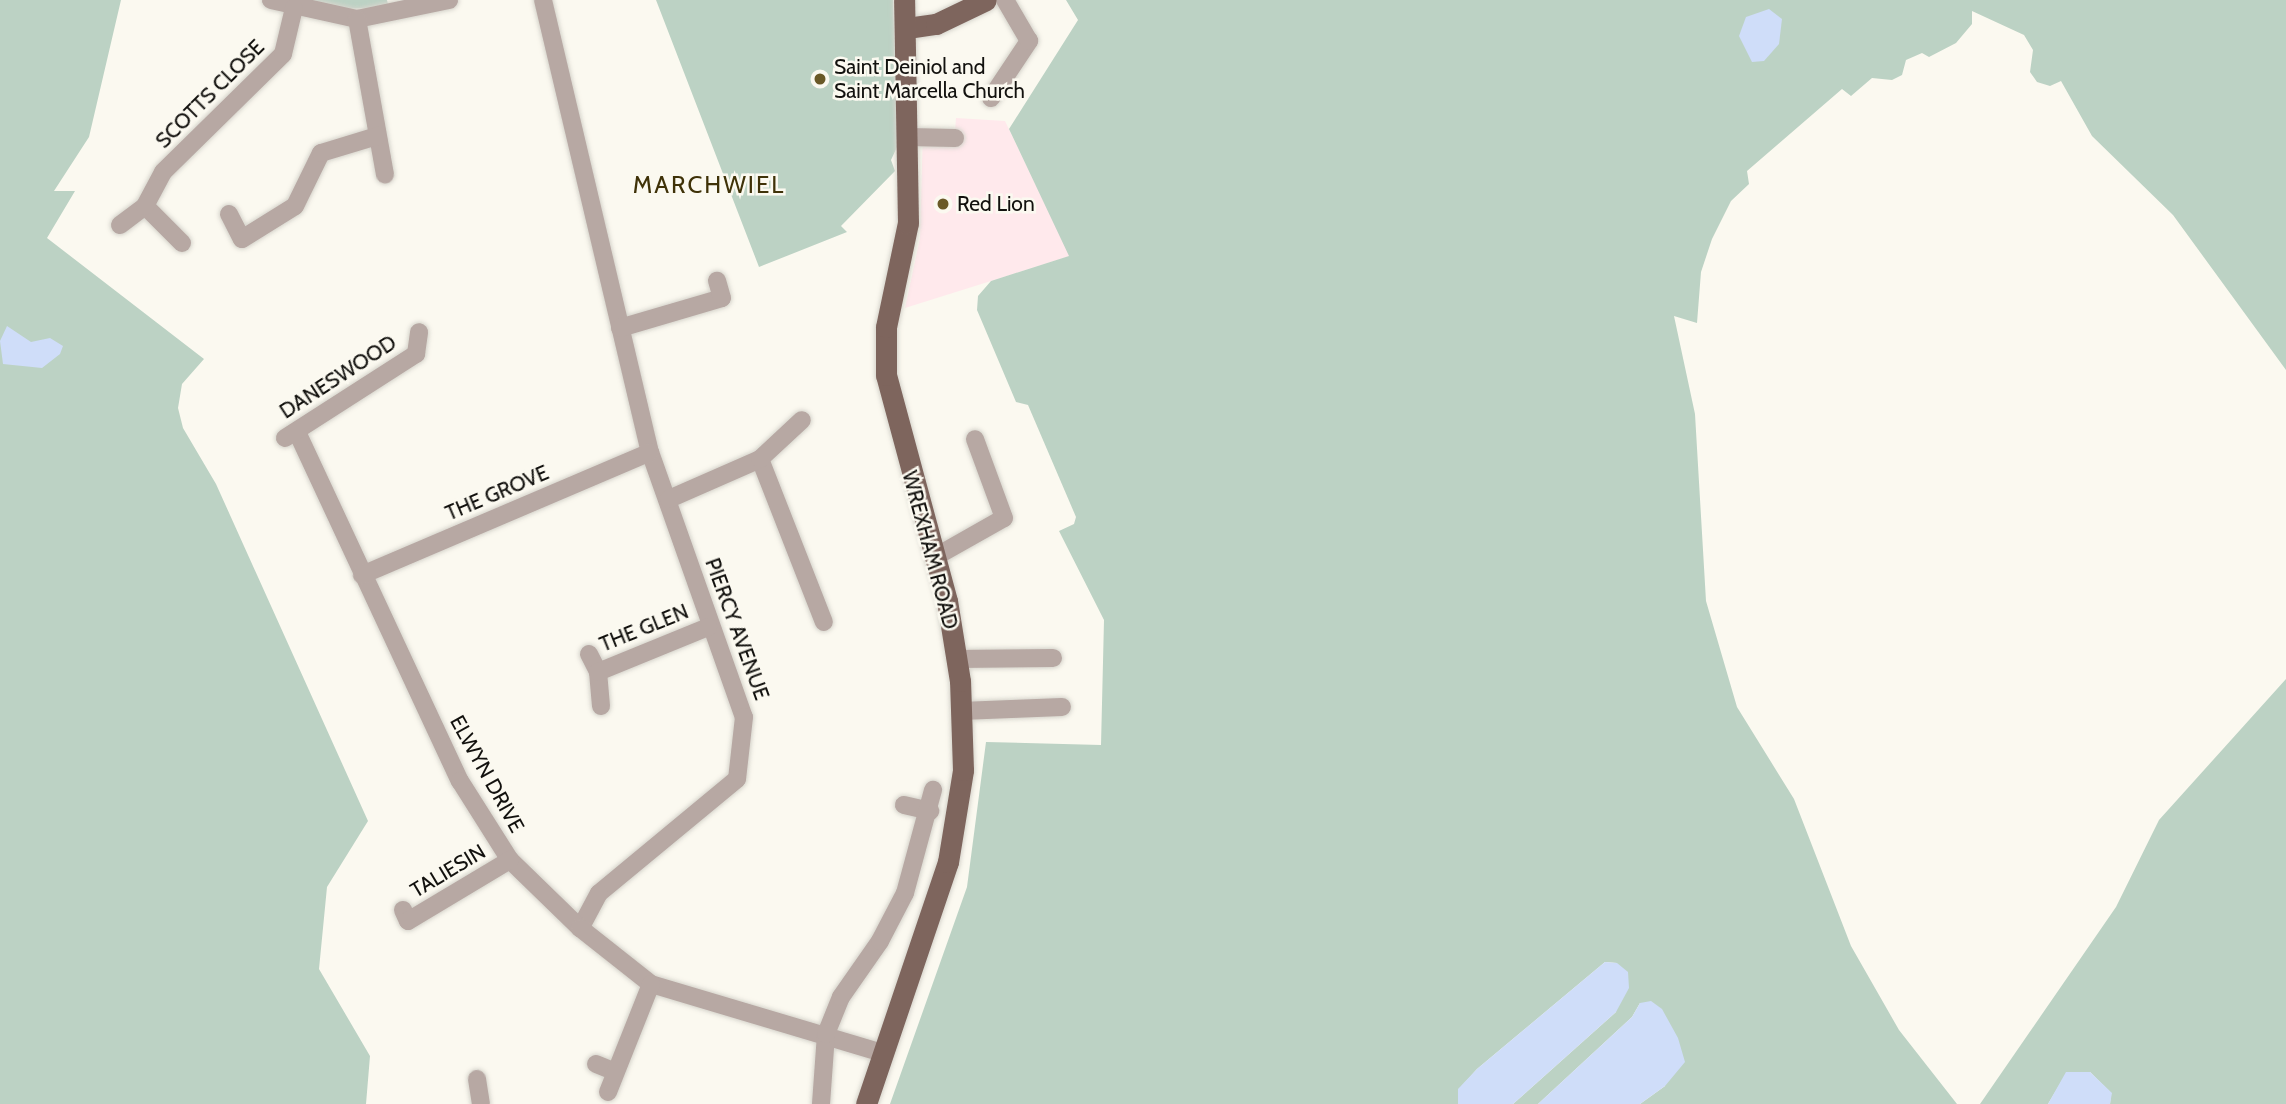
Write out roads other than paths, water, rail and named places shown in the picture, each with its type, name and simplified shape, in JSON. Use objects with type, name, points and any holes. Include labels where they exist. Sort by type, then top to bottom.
[{"type":"main road","name":"WREXHAM ROAD","points":[[866,1104],[948,862],[963,770],[956,659],[935,557],[886,375],[886,327],[908,223],[907,28],[904,0]]},
{"type":"main road","points":[[907,28],[936,24],[985,0]]},
{"type":"street","points":[[271,0],[294,8],[357,19],[449,0]]},
{"type":"street","name":"PIERCY AVENUE","points":[[543,0],[650,452],[669,499],[708,627],[744,716],[737,779],[599,893],[580,928]]},
{"type":"street","points":[[991,98],[1035,42],[1005,0]]},
{"type":"street","name":"SCOTTS CLOSE","points":[[120,225],[145,206],[163,172],[284,54],[294,8]]},
{"type":"street","points":[[357,19],[385,174]]},
{"type":"street","points":[[229,214],[242,239],[295,206],[321,153],[377,136]]},
{"type":"street","points":[[908,137],[955,138]]},
{"type":"street","points":[[145,206],[182,243]]},
{"type":"street","points":[[620,328],[722,298],[717,281]]},
{"type":"street","name":"DANESWOOD","points":[[291,435],[421,360],[419,332]]},
{"type":"street","points":[[669,499],[760,458],[802,420]]},
{"type":"street","name":"ELWYN DRIVE","points":[[291,435],[362,575],[460,781],[510,860],[580,928],[651,984],[883,1053]]},
{"type":"street","points":[[935,557],[1004,518],[975,439]]},
{"type":"street","name":"THE GROVE","points":[[362,575],[650,452]]},
{"type":"street","points":[[760,458],[824,622]]},
{"type":"street","name":"THE GLEN","points":[[597,672],[708,627]]},
{"type":"street","name":"THE GLEN","points":[[589,654],[597,672],[601,706]]},
{"type":"street","points":[[956,659],[1053,658]]},
{"type":"street","points":[[961,710],[1062,707]]},
{"type":"street","points":[[821,1104],[826,1034],[841,997],[880,941],[905,893],[930,811],[933,790]]},
{"type":"street","points":[[904,805],[930,811]]},
{"type":"street","name":"TALIESIN","points":[[409,921],[510,860]]},
{"type":"street","points":[[608,1092],[604,1067],[651,984]]},
{"type":"street","points":[[477,1079],[481,1104]]},
{"type":"water","points":[[1769,9],[1782,19],[1779,44],[1764,61],[1752,62],[1739,36],[1746,17]]},
{"type":"water","points":[[7,326],[31,342],[50,338],[63,346],[60,354],[42,368],[3,364],[0,341]]},
{"type":"water","points":[[1605,962],[1617,963],[1628,972],[1629,988],[1616,1012],[1513,1104],[1458,1104],[1458,1089],[1477,1069]]},
{"type":"water","points":[[1651,1001],[1662,1009],[1678,1038],[1685,1062],[1665,1086],[1640,1104],[1538,1104],[1632,1017],[1640,1003]]},
{"type":"water","points":[[2066,1072],[2090,1072],[2112,1093],[2110,1104],[2048,1104]]},
{"type":"place","name":"Saint Deiniol and Saint Marcella Church","points":[[820,79]]},
{"type":"place","name":"Red Lion","points":[[943,204]]},
{"type":"district","name":"MARCHWIEL","points":[[709,185]]}]
